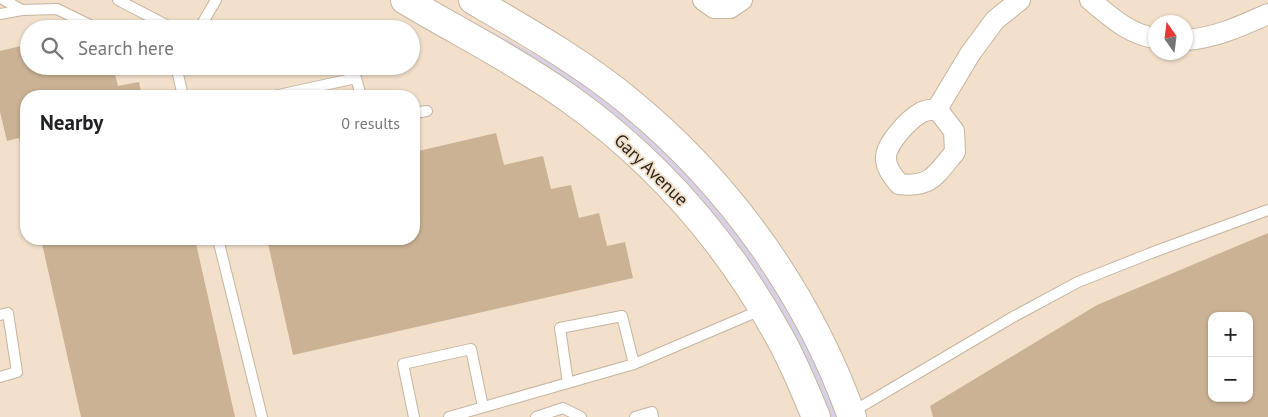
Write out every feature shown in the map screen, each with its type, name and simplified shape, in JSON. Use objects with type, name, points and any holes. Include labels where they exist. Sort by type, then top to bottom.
[{"type":"main road","name":"Gary Avenue","points":[[405,0],[566,96],[633,150],[691,208],[726,253],[763,309],[785,347],[816,417]]},
{"type":"main road","name":"Gary Avenue","points":[[473,0],[547,43],[604,82],[656,126],[703,171],[747,224],[796,296],[830,361],[852,415]]},
{"type":"street","points":[[703,0],[714,8],[730,8],[742,0]]},
{"type":"street","points":[[936,108],[970,54],[995,20],[1020,0]]},
{"type":"street","points":[[1090,0],[1133,32],[1148,36]]},
{"type":"street","points":[[1193,39],[1232,30],[1268,14]]},
{"type":"lane","points":[[4,0],[22,10]]},
{"type":"lane","points":[[118,0],[157,20]]},
{"type":"lane","points":[[204,20],[216,0]]},
{"type":"lane","points":[[0,14],[22,10],[57,9],[80,20]]},
{"type":"lane","points":[[178,75],[182,90]]},
{"type":"lane","points":[[301,90],[356,78],[359,90]]},
{"type":"lane","points":[[420,112],[427,110]]},
{"type":"lane","points":[[852,415],[1013,317],[1078,282],[1268,210]]},
{"type":"lane","points":[[219,245],[262,417]]},
{"type":"lane","points":[[448,417],[634,364],[763,309]]},
{"type":"lane","points":[[0,315],[8,313],[17,372],[0,376]]},
{"type":"lane","points":[[568,383],[560,328],[622,316],[634,364]]},
{"type":"lane","points":[[414,417],[403,364],[471,349],[483,407]]},
{"type":"lane","points":[[536,417],[563,408],[581,417]]},
{"type":"lane","points":[[635,417],[652,412],[653,417]]},
{"type":"shaded area","points":[[456,13],[576,76],[650,136],[710,197],[769,277],[805,337],[840,417],[828,417],[745,259]]},
{"type":"building","points":[[20,46],[20,75],[115,75],[118,86],[139,82],[141,90],[20,90],[20,143],[19,138],[7,141],[0,112],[0,51]]},
{"type":"building","points":[[496,133],[504,165],[543,156],[551,189],[571,185],[579,218],[599,213],[607,246],[625,242],[633,278],[293,355],[268,245],[420,245],[420,151]]},
{"type":"building","points":[[1268,233],[1268,417],[933,417],[930,406],[1097,305]]},
{"type":"building","points":[[42,245],[196,245],[235,417],[81,417]]}]
